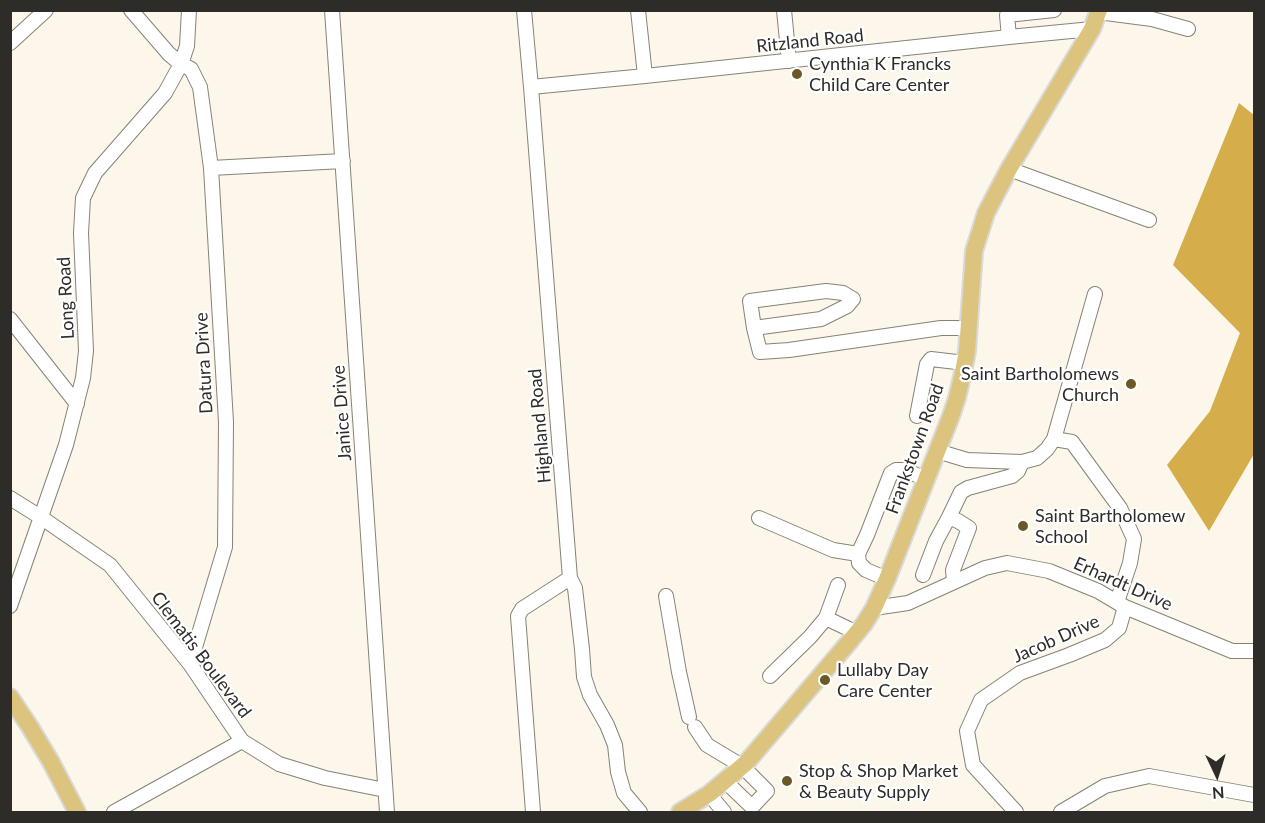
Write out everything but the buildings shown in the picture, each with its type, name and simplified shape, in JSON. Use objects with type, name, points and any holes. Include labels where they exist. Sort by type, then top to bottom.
[{"type":"main road","name":"Frankstown Road","points":[[680,813],[709,794],[742,766],[856,633],[873,608],[887,579],[951,416],[965,363],[974,251],[986,213],[1092,29],[1099,11]]},
{"type":"main road","points":[[10,698],[35,735],[77,813]]},
{"type":"street","points":[[10,43],[46,10]]},
{"type":"street","name":"Datura Drive","points":[[131,10],[169,54],[191,69],[200,87],[211,168],[226,422],[225,547],[190,664]]},
{"type":"street","name":"Long Road","points":[[10,606],[66,445],[83,378],[86,351],[81,233],[83,198],[95,173],[165,93],[188,46],[189,10]]},
{"type":"street","name":"Janice Drive","points":[[333,10],[387,813]]},
{"type":"street","name":"Highland Road","points":[[524,10],[570,578],[575,588],[584,677],[590,695],[615,745],[618,772],[624,793],[640,813]]},
{"type":"street","points":[[638,10],[645,76]]},
{"type":"street","points":[[784,10],[789,61]]},
{"type":"street","points":[[1009,36],[1007,13],[1054,10]]},
{"type":"street","points":[[1099,11],[1152,19],[1188,29]]},
{"type":"street","name":"Ritzland Road","points":[[531,87],[1092,29]]},
{"type":"street","points":[[211,168],[343,161]]},
{"type":"street","points":[[1009,170],[1149,220]]},
{"type":"street","points":[[754,328],[821,319],[847,306],[853,299],[843,293],[826,291],[750,301],[754,328],[760,352],[789,350],[941,328],[969,328]]},
{"type":"street","points":[[937,451],[967,460],[1022,462],[1037,458],[1047,449],[1054,439],[1095,294]]},
{"type":"street","points":[[10,319],[77,404]]},
{"type":"street","points":[[916,416],[927,364],[931,360],[965,363]]},
{"type":"street","name":"Jacob Drive","points":[[1016,813],[973,765],[967,731],[981,700],[1020,673],[1105,640],[1119,628],[1121,605],[1134,539],[1120,508],[1072,442],[1054,439]]},
{"type":"street","points":[[923,575],[936,541],[962,492],[968,488],[1012,476],[1018,471],[1022,462]]},
{"type":"street","points":[[887,579],[866,570],[859,564],[858,554],[891,473],[896,470],[905,470],[926,478]]},
{"type":"street","name":"Clematis Boulevard","points":[[10,498],[110,565],[190,664],[242,741],[279,764],[326,778],[385,790]]},
{"type":"street","points":[[759,518],[833,550],[858,554]]},
{"type":"street","points":[[949,518],[969,528],[953,570],[954,581]]},
{"type":"street","name":"Erhardt Drive","points":[[873,608],[908,603],[985,568],[1007,563],[1049,571],[1098,591],[1121,605],[1232,651],[1254,651]]},
{"type":"street","points":[[532,813],[518,616],[522,609],[570,578]]},
{"type":"street","points":[[770,676],[826,618],[837,585]]},
{"type":"street","points":[[666,596],[679,672],[692,722],[707,745],[742,766],[767,791],[752,807],[725,781]]},
{"type":"street","points":[[826,618],[856,633]]},
{"type":"street","points":[[114,813],[242,741]]},
{"type":"street","points":[[1061,813],[1106,786],[1149,776],[1254,795]]},
{"type":"street","points":[[709,794],[724,813]]},
{"type":"shaded area","points":[[1239,103],[1254,115],[1254,454],[1209,531],[1167,465],[1210,411],[1240,333],[1173,265]]},
{"type":"place","name":"Cynthia K Francks Child Care Center","points":[[797,74]]},
{"type":"place","name":"Saint Bartholomews Church","points":[[1131,384]]},
{"type":"place","name":"Saint Bartholomew School","points":[[1023,526]]},
{"type":"place","name":"Lullaby Day Care Center","points":[[825,680]]},
{"type":"place","name":"Stop & Shop Market & Beauty Supply","points":[[787,781]]}]
